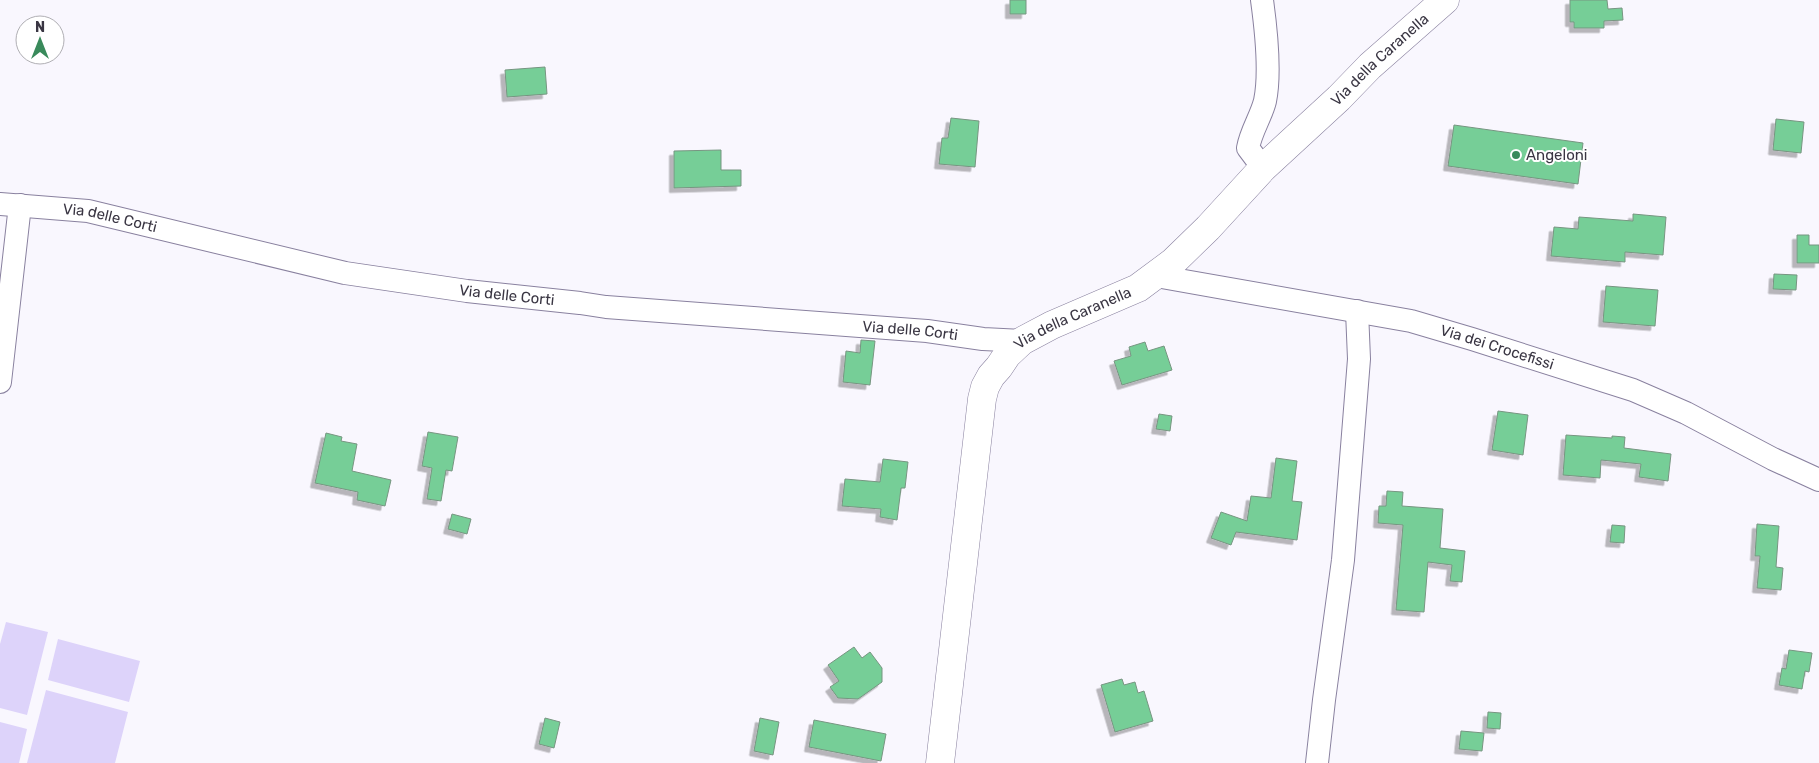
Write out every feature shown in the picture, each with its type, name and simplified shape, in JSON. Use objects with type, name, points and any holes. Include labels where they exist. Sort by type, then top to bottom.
[{"type":"main road","name":"Via della Caranella","points":[[940,763],[983,393],[991,376],[999,368],[1007,355],[1022,341],[1052,325],[1138,288],[1156,276],[1187,250],[1263,168],[1339,98],[1381,56],[1445,0]]},
{"type":"street","points":[[1262,0],[1266,43],[1266,90],[1248,148],[1263,168]]},
{"type":"street","points":[[0,382],[10,205]]},
{"type":"street","name":"Via delle Corti","points":[[10,205],[88,211],[345,273],[467,291],[560,300],[615,308],[927,331],[983,340],[1022,341]]},
{"type":"street","name":"Via dei Crocefissi","points":[[1156,276],[1411,321],[1454,334],[1634,390],[1686,412],[1773,459],[1819,480]]},
{"type":"street","points":[[1317,763],[1343,560],[1359,359],[1357,311]]},
{"type":"shaded area","points":[[6,622],[48,632],[27,715],[0,708],[0,644]]},
{"type":"shaded area","points":[[58,639],[140,661],[129,702],[48,680]]},
{"type":"shaded area","points":[[46,690],[128,712],[115,763],[27,763]]},
{"type":"shaded area","points":[[0,722],[27,729],[19,763],[0,763]]},
{"type":"building","points":[[1010,0],[1026,0],[1026,14],[1010,14]]},
{"type":"building","points":[[1570,0],[1607,0],[1608,9],[1622,8],[1623,20],[1604,21],[1604,28],[1574,28],[1574,22],[1570,22]]},
{"type":"building","points":[[545,67],[547,94],[507,97],[505,70]]},
{"type":"building","points":[[951,118],[979,121],[975,167],[939,164],[942,138],[948,138]]},
{"type":"building","points":[[1776,119],[1804,122],[1801,153],[1773,150]]},
{"type":"building","name":"Angeloni","points":[[1454,125],[1583,143],[1578,184],[1448,166]]},
{"type":"building","points":[[721,150],[721,170],[741,170],[741,186],[674,188],[674,151]]},
{"type":"building","points":[[1633,214],[1666,217],[1663,255],[1625,252],[1625,262],[1551,256],[1554,227],[1578,229],[1579,217],[1633,221]]},
{"type":"building","points":[[1797,235],[1809,235],[1809,245],[1819,245],[1819,263],[1797,263]]},
{"type":"building","points":[[1774,274],[1797,275],[1796,290],[1773,289]]},
{"type":"building","points":[[1606,286],[1658,290],[1655,326],[1603,322]]},
{"type":"building","points":[[861,340],[875,341],[870,385],[843,382],[846,351],[860,353]]},
{"type":"building","points":[[1145,342],[1148,351],[1164,346],[1172,370],[1122,385],[1114,361],[1131,356],[1129,347]]},
{"type":"building","points":[[1498,411],[1528,415],[1523,455],[1492,450]]},
{"type":"building","points":[[1159,414],[1172,416],[1170,431],[1156,429]]},
{"type":"building","points":[[428,432],[458,437],[452,471],[446,470],[441,501],[427,499],[432,468],[422,466]]},
{"type":"building","points":[[326,433],[342,437],[341,441],[357,444],[352,471],[391,480],[385,506],[357,500],[358,492],[315,483]]},
{"type":"building","points":[[1566,435],[1625,437],[1624,448],[1671,454],[1668,481],[1639,477],[1641,464],[1601,460],[1600,478],[1563,475]]},
{"type":"building","points":[[1276,458],[1297,461],[1292,501],[1302,502],[1297,540],[1236,532],[1231,545],[1211,538],[1221,512],[1247,521],[1251,496],[1271,498]]},
{"type":"building","points":[[883,459],[908,462],[905,488],[901,488],[897,520],[880,517],[881,509],[842,506],[845,479],[880,482]]},
{"type":"building","points":[[1387,491],[1403,492],[1402,506],[1443,509],[1440,548],[1465,551],[1462,582],[1450,581],[1452,565],[1428,562],[1424,612],[1396,610],[1403,525],[1378,523],[1379,506],[1386,506]]},
{"type":"building","points":[[452,514],[471,519],[467,534],[448,529]]},
{"type":"building","points":[[1757,524],[1779,526],[1776,567],[1783,568],[1781,590],[1757,588],[1760,556],[1755,556]]},
{"type":"building","points":[[1612,525],[1625,526],[1624,543],[1610,542]]},
{"type":"building","points":[[854,647],[862,658],[870,652],[882,668],[882,682],[858,699],[838,698],[830,687],[839,681],[828,665]]},
{"type":"building","points":[[1789,650],[1812,653],[1809,672],[1805,671],[1802,689],[1779,685],[1782,668],[1786,669]]},
{"type":"building","points":[[1122,679],[1124,685],[1135,682],[1138,693],[1144,691],[1153,721],[1115,732],[1101,685]]},
{"type":"building","points":[[1488,712],[1501,713],[1500,729],[1487,728]]},
{"type":"building","points":[[545,718],[560,722],[554,748],[539,744]]},
{"type":"building","points":[[760,718],[779,722],[773,755],[754,751]]},
{"type":"building","points":[[814,720],[886,734],[881,761],[809,747]]},
{"type":"building","points":[[1461,731],[1484,733],[1482,751],[1459,749]]},
{"type":"place","name":"Angeloni","points":[[1516,155]]}]
